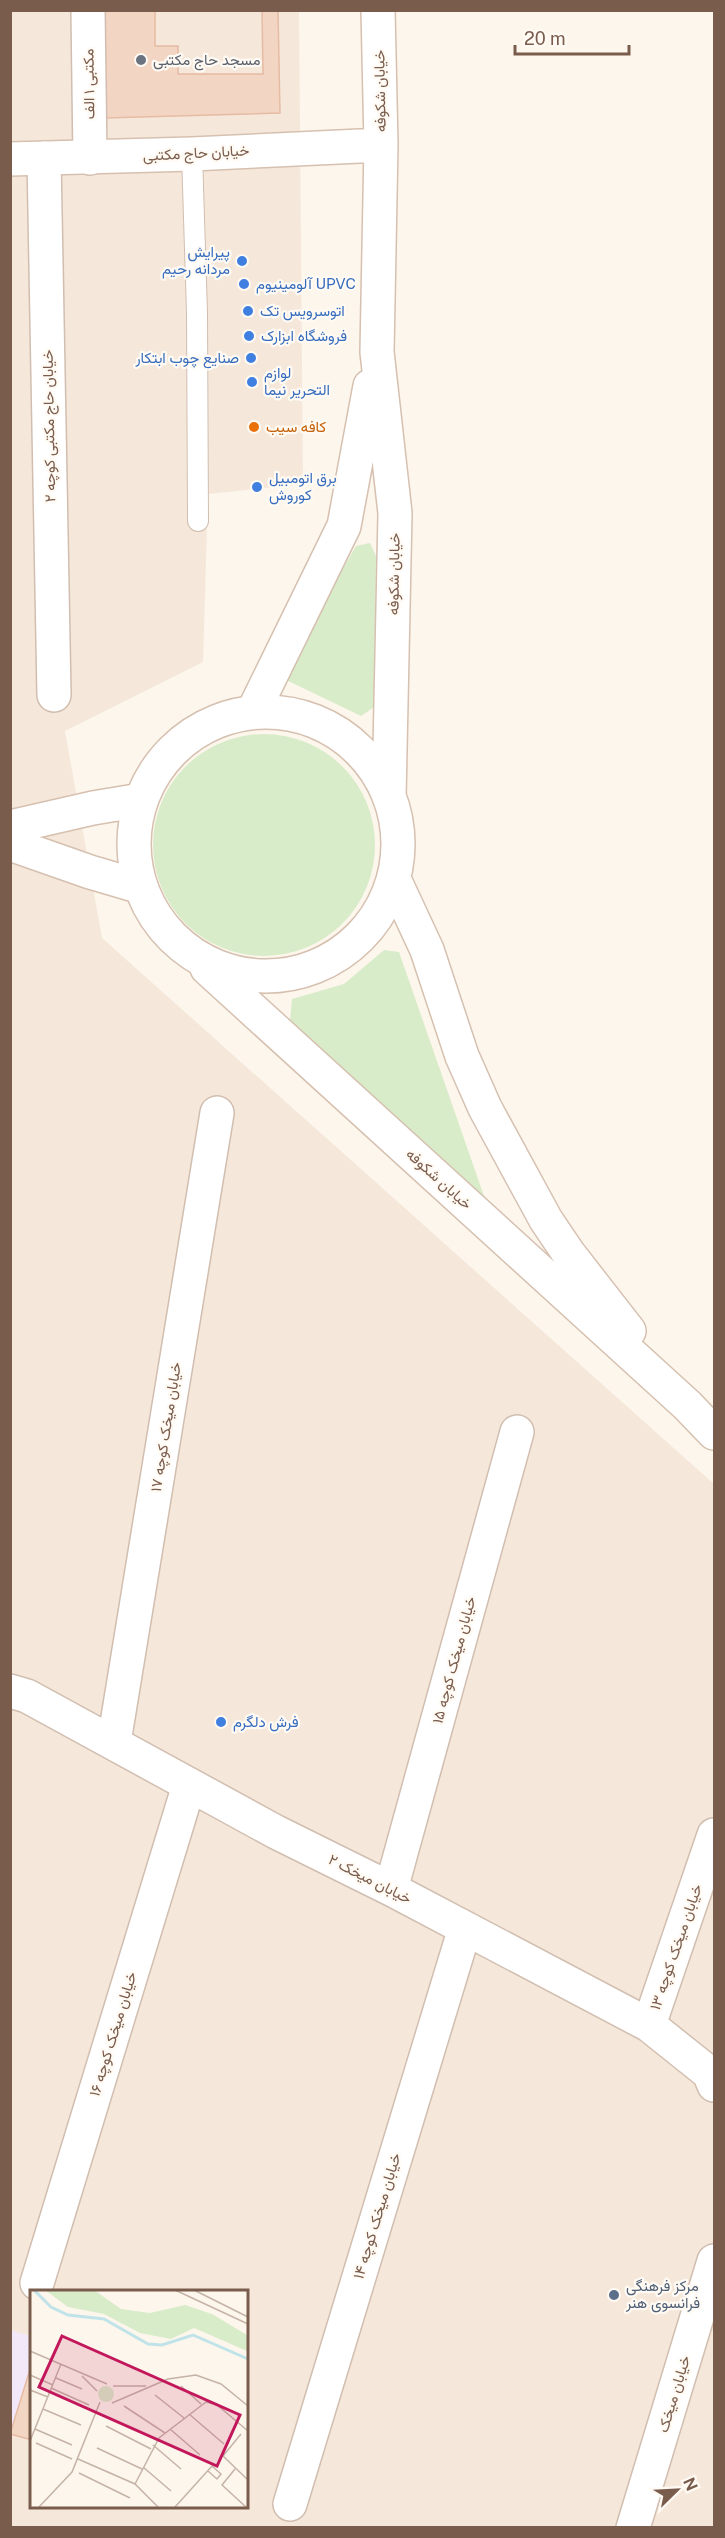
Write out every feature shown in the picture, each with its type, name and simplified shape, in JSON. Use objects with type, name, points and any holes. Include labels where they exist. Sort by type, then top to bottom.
[{"type":"street","name":"مکتبی ۱ الف","points":[[88,10],[90,158]]},
{"type":"street","name":"خیابان شکوفه","points":[[378,10],[381,145],[377,352],[395,513],[389,796]]},
{"type":"street","name":"خیابان حاج مکتبی","points":[[10,159],[90,158],[381,145]]},
{"type":"street","name":"خیابان حاج مکتبی کوچه ۲","points":[[44,158],[54,695]]},
{"type":"street","name":"خیابان شکوفه","points":[[253,712],[344,526],[377,352]]},
{"type":"street","points":[[253,712],[288,714],[332,729],[350,741],[367,758],[389,796],[398,831],[398,853],[394,879],[382,908],[362,935],[336,957],[316,967],[283,976],[249,976],[216,967],[190,952],[162,926],[141,887],[134,852],[135,829],[141,801],[159,766],[191,734],[222,719],[253,712]]},
{"type":"street","points":[[10,827],[93,808],[141,801]]},
{"type":"street","points":[[10,844],[141,887]]},
{"type":"street","name":"خیابان شکوفه","points":[[394,879],[426,950],[462,1056],[485,1108],[546,1220],[569,1254],[687,1405]]},
{"type":"street","name":"خیابان شکوفه","points":[[190,952],[687,1405],[714,1433]]},
{"type":"street","name":"خیابان میخک کوچه ۱۷","points":[[114,1742],[217,1113]]},
{"type":"street","name":"خیابان میخک کوچه ۱۵","points":[[391,1889],[517,1432]]},
{"type":"street","name":"خیابان میخک ۲","points":[[10,1691],[27,1696],[189,1785],[648,2025],[709,2073],[714,2085]]},
{"type":"street","name":"خیابان میخک کوچه ۱۶","points":[[37,2283],[189,1785]]},
{"type":"street","name":"خیابان میخک کوچه ۱۳","points":[[648,2025],[714,1835]]},
{"type":"street","name":"خیابان میخک کوچه ۱۴","points":[[290,2504],[465,1928]]},
{"type":"street","name":"خیابان میخک","points":[[633,2528],[714,2261]]},
{"type":"lane","points":[[192,154],[197,313],[198,521]]},
{"type":"shaded area","points":[[11,11],[299,11],[303,484],[208,494],[203,662],[65,731],[102,938],[714,1484],[714,2527],[11,2528]]},
{"type":"shaded area","points":[[10,2330],[30,2336],[30,2440],[11,2434]]},
{"type":"green space","points":[[370,543],[376,556],[374,707],[361,716],[280,677],[356,546]]},
{"type":"green space","points":[[264,734],[286,736],[316,747],[334,759],[350,775],[362,793],[370,813],[375,845],[373,867],[362,897],[350,915],[334,931],[316,943],[296,951],[264,956],[242,954],[212,943],[194,931],[178,915],[166,897],[158,877],[153,845],[155,823],[166,793],[178,775],[194,759],[212,747],[232,739]]},
{"type":"green space","points":[[384,950],[399,952],[485,1199],[290,1020],[292,999],[344,984]]},
{"type":"building","name":"مسجد حاج مکتبی","points":[[103,10],[155,10],[155,46],[178,46],[178,74],[263,74],[262,10],[278,10],[280,113],[105,118]]},
{"type":"building","points":[[30,2369],[30,2439],[10,2434]]},
{"type":"place","name":"مسجد حاج مکتبی","points":[[141,60]]},
{"type":"place","name":"پیرایش مردانه رحیم","points":[[242,261]]},
{"type":"place","name":"آلومینیوم UPVC","points":[[244,284]]},
{"type":"place","name":"اتوسرویس تک","points":[[248,311]]},
{"type":"place","name":"فروشگاه ابزارک","points":[[249,336]]},
{"type":"place","name":"صنایع چوب ابتکار","points":[[251,358]]},
{"type":"place","name":"لوازم التحریر نیما","points":[[252,382]]},
{"type":"place","name":"کافه سیب","points":[[254,427]]},
{"type":"place","name":"برق اتومبیل کوروش","points":[[257,487]]},
{"type":"place","name":"فرش دلگرم","points":[[221,1722]]},
{"type":"place","name":"مرکز فرهنگی فرانسوی هنر","points":[[614,2295]]}]
